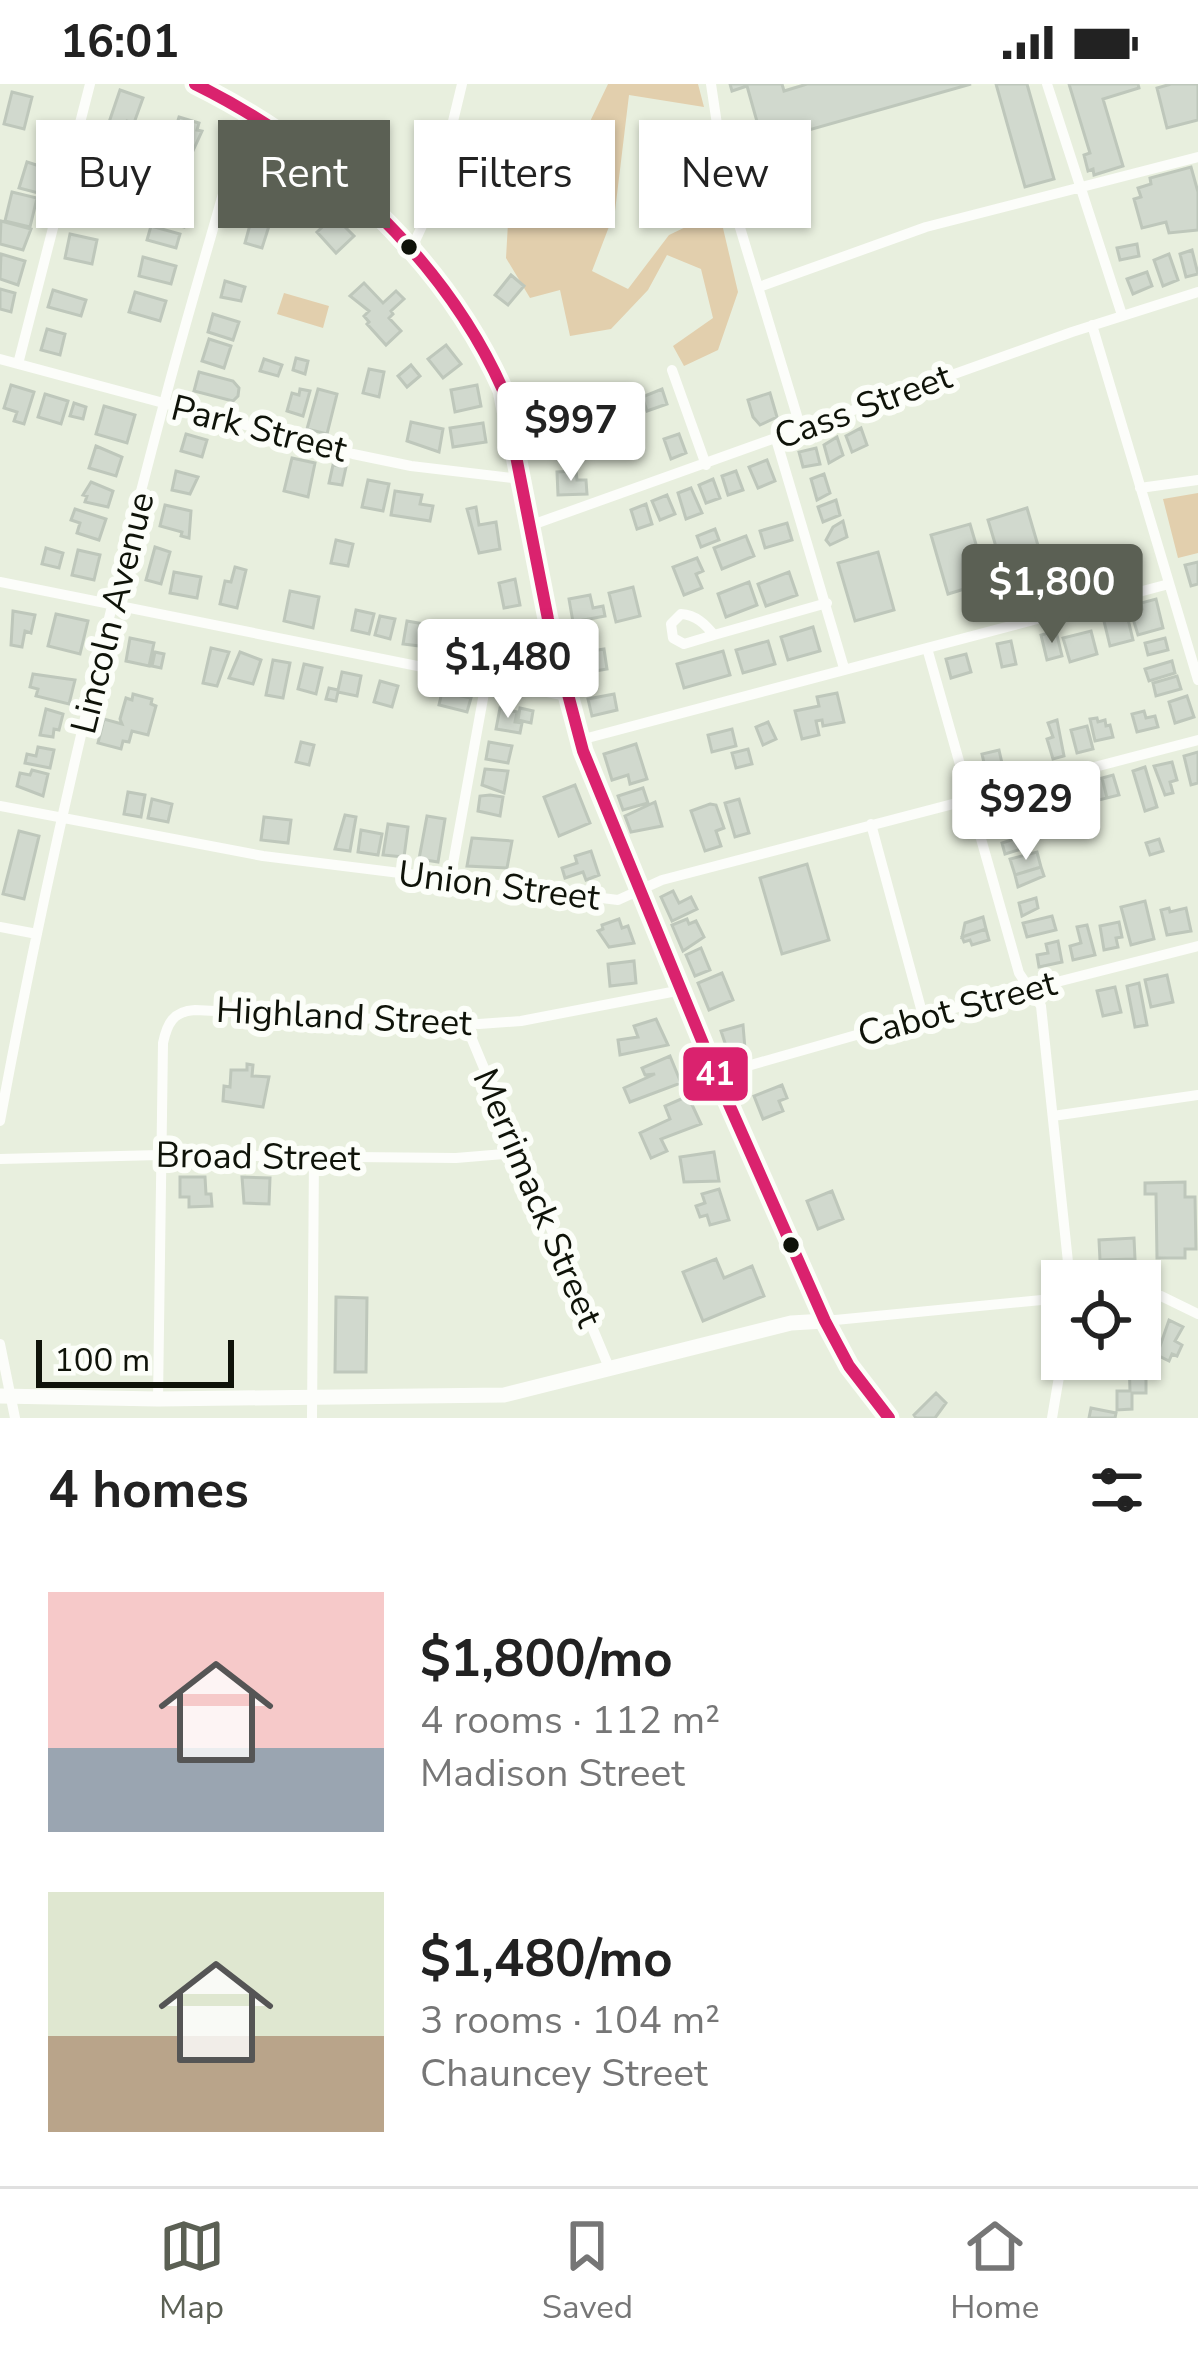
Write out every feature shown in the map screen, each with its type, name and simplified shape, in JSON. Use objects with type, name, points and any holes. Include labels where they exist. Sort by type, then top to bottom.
[{"type":"main road","points":[[195,84],[246,111],[315,158],[409,254],[466,320],[492,361],[503,390],[529,526],[580,740],[716,1076],[824,1321],[849,1366],[890,1418]]},
{"type":"main road","points":[[4,1396],[158,1400],[504,1395],[791,1323],[824,1321]]},
{"type":"street","points":[[18,364],[90,84]]},
{"type":"street","points":[[409,254],[434,200],[462,84]]},
{"type":"street","points":[[711,84],[724,178],[801,429]]},
{"type":"street","points":[[1047,84],[1123,315]]},
{"type":"street","name":"Lincoln Avenue","points":[[0,1120],[37,934],[113,606],[246,111]]},
{"type":"street","points":[[759,287],[926,227],[1198,157]]},
{"type":"street","name":"Cass Street","points":[[529,526],[1092,325],[1198,292]]},
{"type":"street","points":[[1092,325],[1198,680]]},
{"type":"street","name":"Park Street","points":[[0,359],[353,454],[521,479]]},
{"type":"street","points":[[672,370],[706,465]]},
{"type":"street","points":[[776,439],[844,668]]},
{"type":"street","points":[[1140,488],[1198,480]]},
{"type":"street","points":[[0,582],[567,696]]},
{"type":"street","points":[[580,740],[1168,584]]},
{"type":"street","points":[[713,635],[826,603]]},
{"type":"street","points":[[927,647],[1019,973],[1041,1006],[1068,1260]]},
{"type":"street","points":[[450,880],[486,682]]},
{"type":"street","name":"Union Street","points":[[0,806],[263,856],[618,900],[662,880],[1198,740]]},
{"type":"street","points":[[871,824],[923,1016]]},
{"type":"street","points":[[0,927],[37,934]]},
{"type":"street","name":"Cabot Street","points":[[716,1076],[923,1016],[1198,946]]},
{"type":"street","name":"Highland Street","points":[[158,1400],[163,1043],[170,1020],[184,1010],[466,1024],[521,1021],[682,990]]},
{"type":"street","name":"Merrimack Street","points":[[466,1024],[610,1371]]},
{"type":"street","points":[[1053,1116],[1198,1096]]},
{"type":"street","name":"Broad Street","points":[[0,1159],[160,1155],[455,1158],[516,1153]]},
{"type":"street","points":[[312,1418],[314,1157]]},
{"type":"street","points":[[1161,1296],[1198,1314]]},
{"type":"street","points":[[824,1321],[1041,1300]]},
{"type":"street","points":[[0,1344],[4,1396],[15,1418]]},
{"type":"street","points":[[1052,1418],[1058,1380]]},
{"type":"shaded area","points":[[608,84],[698,84],[704,107],[629,95],[615,211],[615,120],[591,120]]},
{"type":"shaded area","points":[[508,228],[608,228],[592,271],[628,289],[669,235],[684,228],[723,228],[738,292],[718,350],[684,366],[673,346],[713,318],[701,269],[667,255],[648,290],[611,329],[570,336],[560,290],[530,298],[506,258]]},
{"type":"shaded area","points":[[284,293],[329,306],[323,328],[277,314]]},
{"type":"shaded area","points":[[1198,493],[1198,553],[1178,558],[1163,499]]},
{"type":"building","points":[[730,84],[782,84],[784,91],[807,84],[971,84],[811,129],[811,120],[757,120],[747,86],[732,91]]},
{"type":"building","points":[[996,84],[1027,84],[1054,179],[1025,187]]},
{"type":"building","points":[[1069,84],[1138,84],[1139,88],[1103,99],[1123,166],[1094,175],[1093,169],[1088,171],[1084,155],[1090,153]]},
{"type":"building","points":[[1198,84],[1198,120],[1167,128],[1157,88]]},
{"type":"building","points":[[120,90],[143,98],[135,120],[110,120]]},
{"type":"building","points":[[12,92],[32,97],[24,129],[4,124]]},
{"type":"building","points":[[194,122],[202,131],[194,149]]},
{"type":"building","points":[[27,162],[36,165],[36,192],[19,188]]},
{"type":"building","points":[[1191,167],[1198,192],[1198,230],[1169,233],[1166,222],[1142,228],[1134,199],[1141,197],[1138,188],[1151,184],[1150,178]]},
{"type":"building","points":[[12,192],[36,198],[30,227],[5,221]]},
{"type":"building","points":[[1,221],[31,229],[23,250],[0,244]]},
{"type":"building","points":[[150,228],[180,234],[176,248],[147,240]]},
{"type":"building","points":[[249,228],[268,228],[262,248],[245,243]]},
{"type":"building","points":[[346,228],[354,236],[336,253],[317,232]]},
{"type":"building","points":[[70,234],[97,240],[92,264],[65,258]]},
{"type":"building","points":[[1137,244],[1139,256],[1120,260],[1117,248]]},
{"type":"building","points":[[1192,250],[1198,274],[1186,277],[1180,254]]},
{"type":"building","points":[[1,254],[25,261],[18,285],[0,279]]},
{"type":"building","points":[[1169,254],[1178,280],[1163,286],[1154,260]]},
{"type":"building","points":[[143,257],[176,266],[171,284],[139,276]]},
{"type":"building","points":[[1147,272],[1152,286],[1133,294],[1127,279]]},
{"type":"building","points":[[511,275],[524,286],[508,305],[495,295]]},
{"type":"building","points":[[225,281],[245,287],[241,301],[221,297]]},
{"type":"building","points":[[364,283],[383,303],[396,291],[404,299],[389,318],[401,331],[386,345],[367,324],[364,316],[369,311],[350,296]]},
{"type":"building","points":[[0,289],[15,293],[11,312],[0,309]]},
{"type":"building","points":[[53,290],[86,300],[81,316],[48,307]]},
{"type":"building","points":[[135,292],[166,301],[160,321],[129,312]]},
{"type":"building","points":[[213,314],[239,322],[233,340],[208,332]]},
{"type":"building","points":[[47,329],[65,334],[60,355],[41,350]]},
{"type":"building","points":[[209,339],[231,346],[224,368],[202,361]]},
{"type":"building","points":[[446,345],[461,364],[443,378],[428,359]]},
{"type":"building","points":[[296,358],[308,361],[305,374],[293,370]]},
{"type":"building","points":[[264,359],[282,365],[278,376],[260,371]]},
{"type":"building","points":[[411,365],[420,376],[407,387],[398,376]]},
{"type":"building","points":[[369,369],[384,372],[379,397],[363,393]]},
{"type":"building","points":[[199,372],[233,381],[238,396],[233,401],[194,391]]},
{"type":"building","points":[[11,385],[34,392],[24,424],[14,421],[17,412],[4,408]]},
{"type":"building","points":[[477,385],[481,406],[455,412],[451,390]]},
{"type":"building","points":[[300,389],[310,391],[303,416],[287,411],[292,393],[299,395]]},
{"type":"building","points":[[318,389],[337,394],[327,434],[307,429]]},
{"type":"building","points":[[662,389],[667,404],[647,411],[642,397]]},
{"type":"building","points":[[770,393],[777,417],[760,425],[748,400]]},
{"type":"building","points":[[45,394],[68,401],[61,424],[38,417]]},
{"type":"building","points":[[74,403],[86,407],[83,419],[70,416]]},
{"type":"building","points":[[104,406],[135,415],[127,443],[96,434]]},
{"type":"building","points":[[411,422],[443,429],[439,452],[407,441]]},
{"type":"building","points":[[483,423],[486,442],[453,447],[450,428]]},
{"type":"building","points":[[861,428],[867,445],[852,452],[846,436]]},
{"type":"building","points":[[186,434],[207,440],[202,457],[181,451]]},
{"type":"building","points":[[679,434],[686,453],[671,459],[664,439]]},
{"type":"building","points":[[837,437],[843,455],[829,463],[824,445]]},
{"type":"building","points":[[96,446],[122,457],[116,476],[89,468]]},
{"type":"building","points":[[816,448],[820,464],[803,467],[799,452]]},
{"type":"building","points":[[292,458],[315,463],[308,497],[284,491]]},
{"type":"building","points":[[767,460],[775,481],[758,488],[749,467]]},
{"type":"building","points":[[333,465],[346,467],[342,485],[329,483]]},
{"type":"building","points":[[176,471],[198,477],[190,494],[172,490]]},
{"type":"building","points":[[576,471],[577,480],[586,480],[587,494],[558,495],[557,472]]},
{"type":"building","points":[[736,471],[743,490],[728,495],[722,476]]},
{"type":"building","points":[[824,474],[830,493],[817,500],[811,479]]},
{"type":"building","points":[[713,479],[720,498],[706,503],[699,485]]},
{"type":"building","points":[[368,480],[389,484],[383,511],[362,507]]},
{"type":"building","points":[[91,482],[113,491],[108,507],[85,502],[83,495]]},
{"type":"building","points":[[691,488],[702,513],[686,519],[678,493]]},
{"type":"building","points":[[395,491],[422,495],[420,504],[433,506],[430,521],[391,515]]},
{"type":"building","points":[[667,495],[675,514],[660,520],[652,501]]},
{"type":"building","points":[[836,500],[840,515],[823,522],[818,507]]},
{"type":"building","points":[[646,504],[652,524],[637,529],[631,510]]},
{"type":"building","points":[[165,505],[191,511],[189,538],[160,526]]},
{"type":"building","points":[[476,507],[479,525],[496,522],[500,549],[479,553],[467,509]]},
{"type":"building","points":[[1027,508],[1044,566],[1005,577],[988,520]]},
{"type":"building","points":[[75,509],[106,519],[99,540],[77,533],[80,523],[71,520]]},
{"type":"building","points":[[843,521],[847,537],[830,545],[826,540],[833,527]]},
{"type":"building","points":[[787,523],[792,540],[765,548],[760,531]]},
{"type":"building","points":[[970,524],[987,582],[948,594],[931,535]]},
{"type":"building","points":[[715,529],[719,540],[701,547],[697,536]]},
{"type":"building","points":[[746,536],[754,556],[722,569],[714,548]]},
{"type":"building","points":[[336,540],[353,544],[348,566],[331,563]]},
{"type":"building","points":[[155,547],[170,552],[161,584],[146,580]]},
{"type":"building","points":[[46,548],[63,553],[59,568],[42,564]]},
{"type":"building","points":[[78,550],[100,555],[94,580],[72,575]]},
{"type":"building","points":[[878,552],[894,610],[855,621],[838,563]]},
{"type":"building","points":[[697,558],[703,571],[696,574],[702,588],[684,595],[673,567]]},
{"type":"building","points":[[1198,562],[1198,584],[1191,586],[1185,565]]},
{"type":"building","points":[[235,567],[246,570],[237,608],[220,604],[225,581],[231,582]]},
{"type":"building","points":[[174,572],[201,577],[197,598],[170,593]]},
{"type":"building","points":[[789,572],[797,595],[766,606],[758,584]]},
{"type":"building","points":[[515,579],[520,605],[504,608],[499,583]]},
{"type":"building","points":[[749,582],[757,605],[726,617],[718,594]]},
{"type":"building","points":[[633,587],[640,616],[616,622],[609,593]]},
{"type":"building","points":[[290,591],[319,597],[313,628],[284,621]]},
{"type":"building","points":[[590,595],[593,608],[603,606],[605,616],[573,622],[569,599]]},
{"type":"building","points":[[1156,599],[1163,628],[1138,635],[1131,612]]},
{"type":"building","points":[[356,610],[374,614],[369,634],[352,630]]},
{"type":"building","points":[[13,611],[35,615],[22,647],[11,645]]},
{"type":"building","points":[[1126,611],[1133,640],[1110,646],[1103,617]]},
{"type":"building","points":[[56,614],[88,621],[80,654],[48,646]]},
{"type":"building","points":[[380,616],[395,619],[390,639],[375,635]]},
{"type":"building","points":[[407,621],[424,624],[420,646],[403,644]]},
{"type":"building","points":[[434,625],[446,628],[440,652],[423,648]]},
{"type":"building","points":[[813,627],[820,651],[788,660],[781,637]]},
{"type":"building","points":[[451,629],[476,635],[470,660],[445,654]]},
{"type":"building","points":[[1056,631],[1062,656],[1047,660],[1041,635]]},
{"type":"building","points":[[1091,631],[1097,654],[1070,662],[1063,638]]},
{"type":"building","points":[[130,638],[154,643],[149,666],[126,661]]},
{"type":"building","points":[[1165,638],[1168,650],[1148,655],[1145,643]]},
{"type":"building","points":[[768,641],[775,664],[743,673],[736,650]]},
{"type":"building","points":[[1011,641],[1016,664],[1002,667],[997,644]]},
{"type":"building","points":[[517,642],[518,646],[530,643],[536,668],[520,672],[516,655],[500,659],[497,648]]},
{"type":"building","points":[[211,648],[229,652],[217,686],[203,683]]},
{"type":"building","points":[[604,649],[607,669],[583,673],[580,653]]},
{"type":"building","points":[[723,651],[730,675],[684,688],[677,664]]},
{"type":"building","points":[[155,652],[164,654],[161,668],[152,666]]},
{"type":"building","points":[[240,652],[261,660],[253,684],[229,678]]},
{"type":"building","points":[[966,654],[971,672],[951,678],[946,659]]},
{"type":"building","points":[[273,660],[290,663],[283,698],[266,695]]},
{"type":"building","points":[[1172,661],[1175,673],[1149,681],[1145,669]]},
{"type":"building","points":[[304,664],[322,668],[316,694],[298,689]]},
{"type":"building","points":[[342,672],[361,676],[357,696],[338,692],[336,701],[326,699],[329,688],[338,690]]},
{"type":"building","points":[[33,674],[75,680],[69,704],[36,696],[38,689],[30,687]]},
{"type":"building","points":[[1177,676],[1181,689],[1156,696],[1153,683]]},
{"type":"building","points":[[380,681],[398,686],[392,707],[374,702]]},
{"type":"building","points":[[442,692],[471,698],[467,712],[439,705]]},
{"type":"building","points":[[837,693],[844,722],[823,726],[822,720],[816,721],[819,735],[802,739],[795,711],[819,706],[817,697]]},
{"type":"building","points":[[133,694],[152,699],[156,706],[148,735],[132,731],[121,749],[98,743],[104,719],[122,724],[126,698],[132,700]]},
{"type":"building","points":[[614,694],[617,710],[592,716],[588,699]]},
{"type":"building","points":[[1187,696],[1194,717],[1175,723],[1169,702]]},
{"type":"building","points":[[500,708],[517,712],[520,733],[496,729]]},
{"type":"building","points":[[520,708],[533,711],[531,723],[518,720]]},
{"type":"building","points":[[46,709],[63,714],[53,737],[40,735]]},
{"type":"building","points":[[1144,711],[1146,718],[1155,716],[1158,727],[1137,732],[1132,714]]},
{"type":"building","points":[[1090,719],[1110,725],[1113,737],[1095,741]]},
{"type":"building","points":[[1057,720],[1064,756],[1053,759],[1048,723]]},
{"type":"building","points":[[768,722],[776,739],[763,745],[756,727]]},
{"type":"building","points":[[1087,726],[1093,749],[1077,753],[1071,730]]},
{"type":"building","points":[[732,729],[736,746],[712,752],[708,735]]},
{"type":"building","points":[[301,742],[314,745],[309,765],[296,762]]},
{"type":"building","points":[[489,742],[512,746],[508,763],[486,759]]},
{"type":"building","points":[[636,744],[647,779],[630,784],[628,775],[612,780],[604,754]]},
{"type":"building","points":[[38,747],[54,750],[50,768],[25,763],[27,754],[36,756]]},
{"type":"building","points":[[748,749],[752,764],[736,768],[732,753]]},
{"type":"building","points":[[999,750],[1004,772],[987,776],[982,754]]},
{"type":"building","points":[[1198,752],[1198,783],[1191,785],[1184,756]]},
{"type":"building","points":[[1172,762],[1177,780],[1170,782],[1173,793],[1165,795],[1154,766]]},
{"type":"building","points":[[1145,767],[1157,807],[1145,811],[1133,771]]},
{"type":"building","points":[[485,769],[508,771],[504,793],[482,785]]},
{"type":"building","points":[[32,770],[48,774],[43,796],[17,786],[20,773],[30,775]]},
{"type":"building","points":[[1113,775],[1119,795],[1107,798],[1102,778]]},
{"type":"building","points":[[1102,778],[1107,798],[1095,801],[1090,781]]},
{"type":"building","points":[[1087,780],[1093,801],[1082,804],[1076,783]]},
{"type":"building","points":[[575,785],[590,823],[559,836],[544,797]]},
{"type":"building","points":[[1068,785],[1075,806],[1069,808],[1072,819],[1061,822],[1056,789]]},
{"type":"building","points":[[643,788],[648,803],[623,810],[618,796]]},
{"type":"building","points":[[128,792],[145,795],[141,817],[124,814]]},
{"type":"building","points":[[480,796],[503,797],[500,816],[478,811]]},
{"type":"building","points":[[1030,796],[1032,807],[1014,811],[1012,801]]},
{"type":"building","points":[[152,799],[172,804],[168,822],[148,818]]},
{"type":"building","points":[[739,799],[749,833],[735,837],[725,803]]},
{"type":"building","points":[[1012,801],[1015,815],[1024,812],[1027,824],[1004,829],[998,804]]},
{"type":"building","points":[[655,802],[662,826],[631,832],[625,816]]},
{"type":"building","points":[[716,805],[724,828],[716,831],[721,846],[705,851],[691,811]]},
{"type":"building","points":[[1047,808],[1051,825],[1042,827],[1038,810]]},
{"type":"building","points":[[345,815],[356,817],[350,851],[335,849]]},
{"type":"building","points":[[427,816],[445,819],[438,862],[419,859]]},
{"type":"building","points":[[264,817],[291,820],[288,843],[261,840]]},
{"type":"building","points":[[388,824],[408,827],[404,857],[383,855]]},
{"type":"building","points":[[361,830],[382,834],[378,855],[358,852]]},
{"type":"building","points":[[19,831],[39,836],[24,899],[3,894]]},
{"type":"building","points":[[472,838],[512,841],[507,868],[467,866]]},
{"type":"building","points":[[1017,838],[1019,843],[1029,840],[1031,846],[1005,854],[1002,843]]},
{"type":"building","points":[[1159,839],[1163,851],[1150,855],[1146,843]]},
{"type":"building","points":[[591,851],[599,875],[586,880],[583,872],[565,878],[562,868],[577,863],[575,856]]},
{"type":"building","points":[[1037,852],[1041,867],[1015,875],[1010,859]]},
{"type":"building","points":[[807,864],[829,940],[782,954],[760,878]]},
{"type":"building","points":[[1041,867],[1044,876],[1018,887],[1015,875]]},
{"type":"building","points":[[673,891],[679,903],[691,897],[697,909],[672,921],[661,897]]},
{"type":"building","points":[[1036,898],[1038,908],[1022,916],[1019,903]]},
{"type":"building","points":[[1145,901],[1154,939],[1131,945],[1121,907]]},
{"type":"building","points":[[1169,908],[1170,912],[1186,908],[1191,931],[1167,935],[1161,910]]},
{"type":"building","points":[[1052,916],[1056,930],[1027,937],[1023,923]]},
{"type":"building","points":[[983,917],[986,929],[962,937],[965,923]]},
{"type":"building","points":[[619,919],[622,928],[628,926],[634,943],[609,947],[598,931]]},
{"type":"building","points":[[687,919],[689,924],[696,921],[704,937],[683,951],[672,925]]},
{"type":"building","points":[[1119,922],[1118,947],[1104,950],[1100,926]]},
{"type":"building","points":[[1087,925],[1095,955],[1073,960],[1070,946],[1081,943],[1077,927]]},
{"type":"building","points":[[986,929],[989,940],[972,945],[970,940],[964,942],[962,937]]},
{"type":"building","points":[[1058,941],[1062,962],[1039,967],[1037,955],[1048,953],[1046,944]]},
{"type":"building","points":[[701,948],[710,970],[695,976],[686,955]]},
{"type":"building","points":[[634,961],[636,983],[610,986],[608,964]]},
{"type":"building","points":[[722,973],[733,1000],[709,1010],[698,983]]},
{"type":"building","points":[[1167,975],[1173,1002],[1151,1007],[1145,980]]},
{"type":"building","points":[[1139,983],[1147,1025],[1135,1027],[1127,986]]},
{"type":"building","points":[[1115,987],[1121,1012],[1103,1016],[1097,991]]},
{"type":"building","points":[[656,1019],[668,1045],[620,1055],[618,1040],[638,1037],[634,1026]]},
{"type":"building","points":[[743,1025],[745,1049],[729,1055],[721,1031]]},
{"type":"building","points":[[670,1056],[681,1083],[630,1102],[624,1088],[655,1074],[645,1075],[642,1068]]},
{"type":"building","points":[[247,1064],[253,1065],[252,1076],[269,1077],[263,1107],[223,1101],[231,1070],[247,1070]]},
{"type":"building","points":[[782,1085],[787,1098],[779,1101],[783,1111],[763,1119],[754,1096]]},
{"type":"building","points":[[688,1096],[701,1124],[661,1139],[667,1151],[651,1158],[640,1133],[670,1119],[665,1106]]},
{"type":"building","points":[[714,1152],[719,1181],[684,1182],[680,1157]]},
{"type":"building","points":[[180,1177],[205,1177],[212,1206],[189,1207],[189,1197],[180,1197]]},
{"type":"building","points":[[242,1177],[270,1178],[269,1204],[244,1203]]},
{"type":"building","points":[[1185,1182],[1185,1197],[1195,1197],[1196,1249],[1185,1249],[1185,1258],[1157,1258],[1156,1194],[1145,1194],[1145,1183]]},
{"type":"building","points":[[719,1189],[729,1220],[710,1225],[696,1206],[705,1203],[702,1194]]},
{"type":"building","points":[[832,1191],[843,1219],[818,1229],[807,1201]]},
{"type":"building","points":[[1134,1238],[1135,1259],[1100,1260],[1099,1240]]},
{"type":"building","points":[[716,1259],[724,1278],[752,1266],[764,1296],[703,1321],[683,1272]]},
{"type":"building","points":[[336,1297],[367,1298],[366,1372],[335,1372]]},
{"type":"building","points":[[1169,1320],[1183,1327],[1175,1341],[1182,1345],[1177,1356],[1172,1354],[1169,1361],[1161,1357]]},
{"type":"building","points":[[1130,1380],[1146,1380],[1146,1393],[1132,1393],[1132,1409],[1117,1410],[1117,1391],[1130,1391]]},
{"type":"building","points":[[936,1393],[946,1403],[935,1418],[916,1418],[914,1415]]},
{"type":"building","points":[[1091,1408],[1116,1413],[1115,1418],[1089,1418]]},
{"type":"transit line","name":"41","points":[[195,84],[289,140],[375,211],[448,295],[503,390],[548,619],[583,751],[716,1075],[825,1321],[849,1366],[889,1418]]}]
